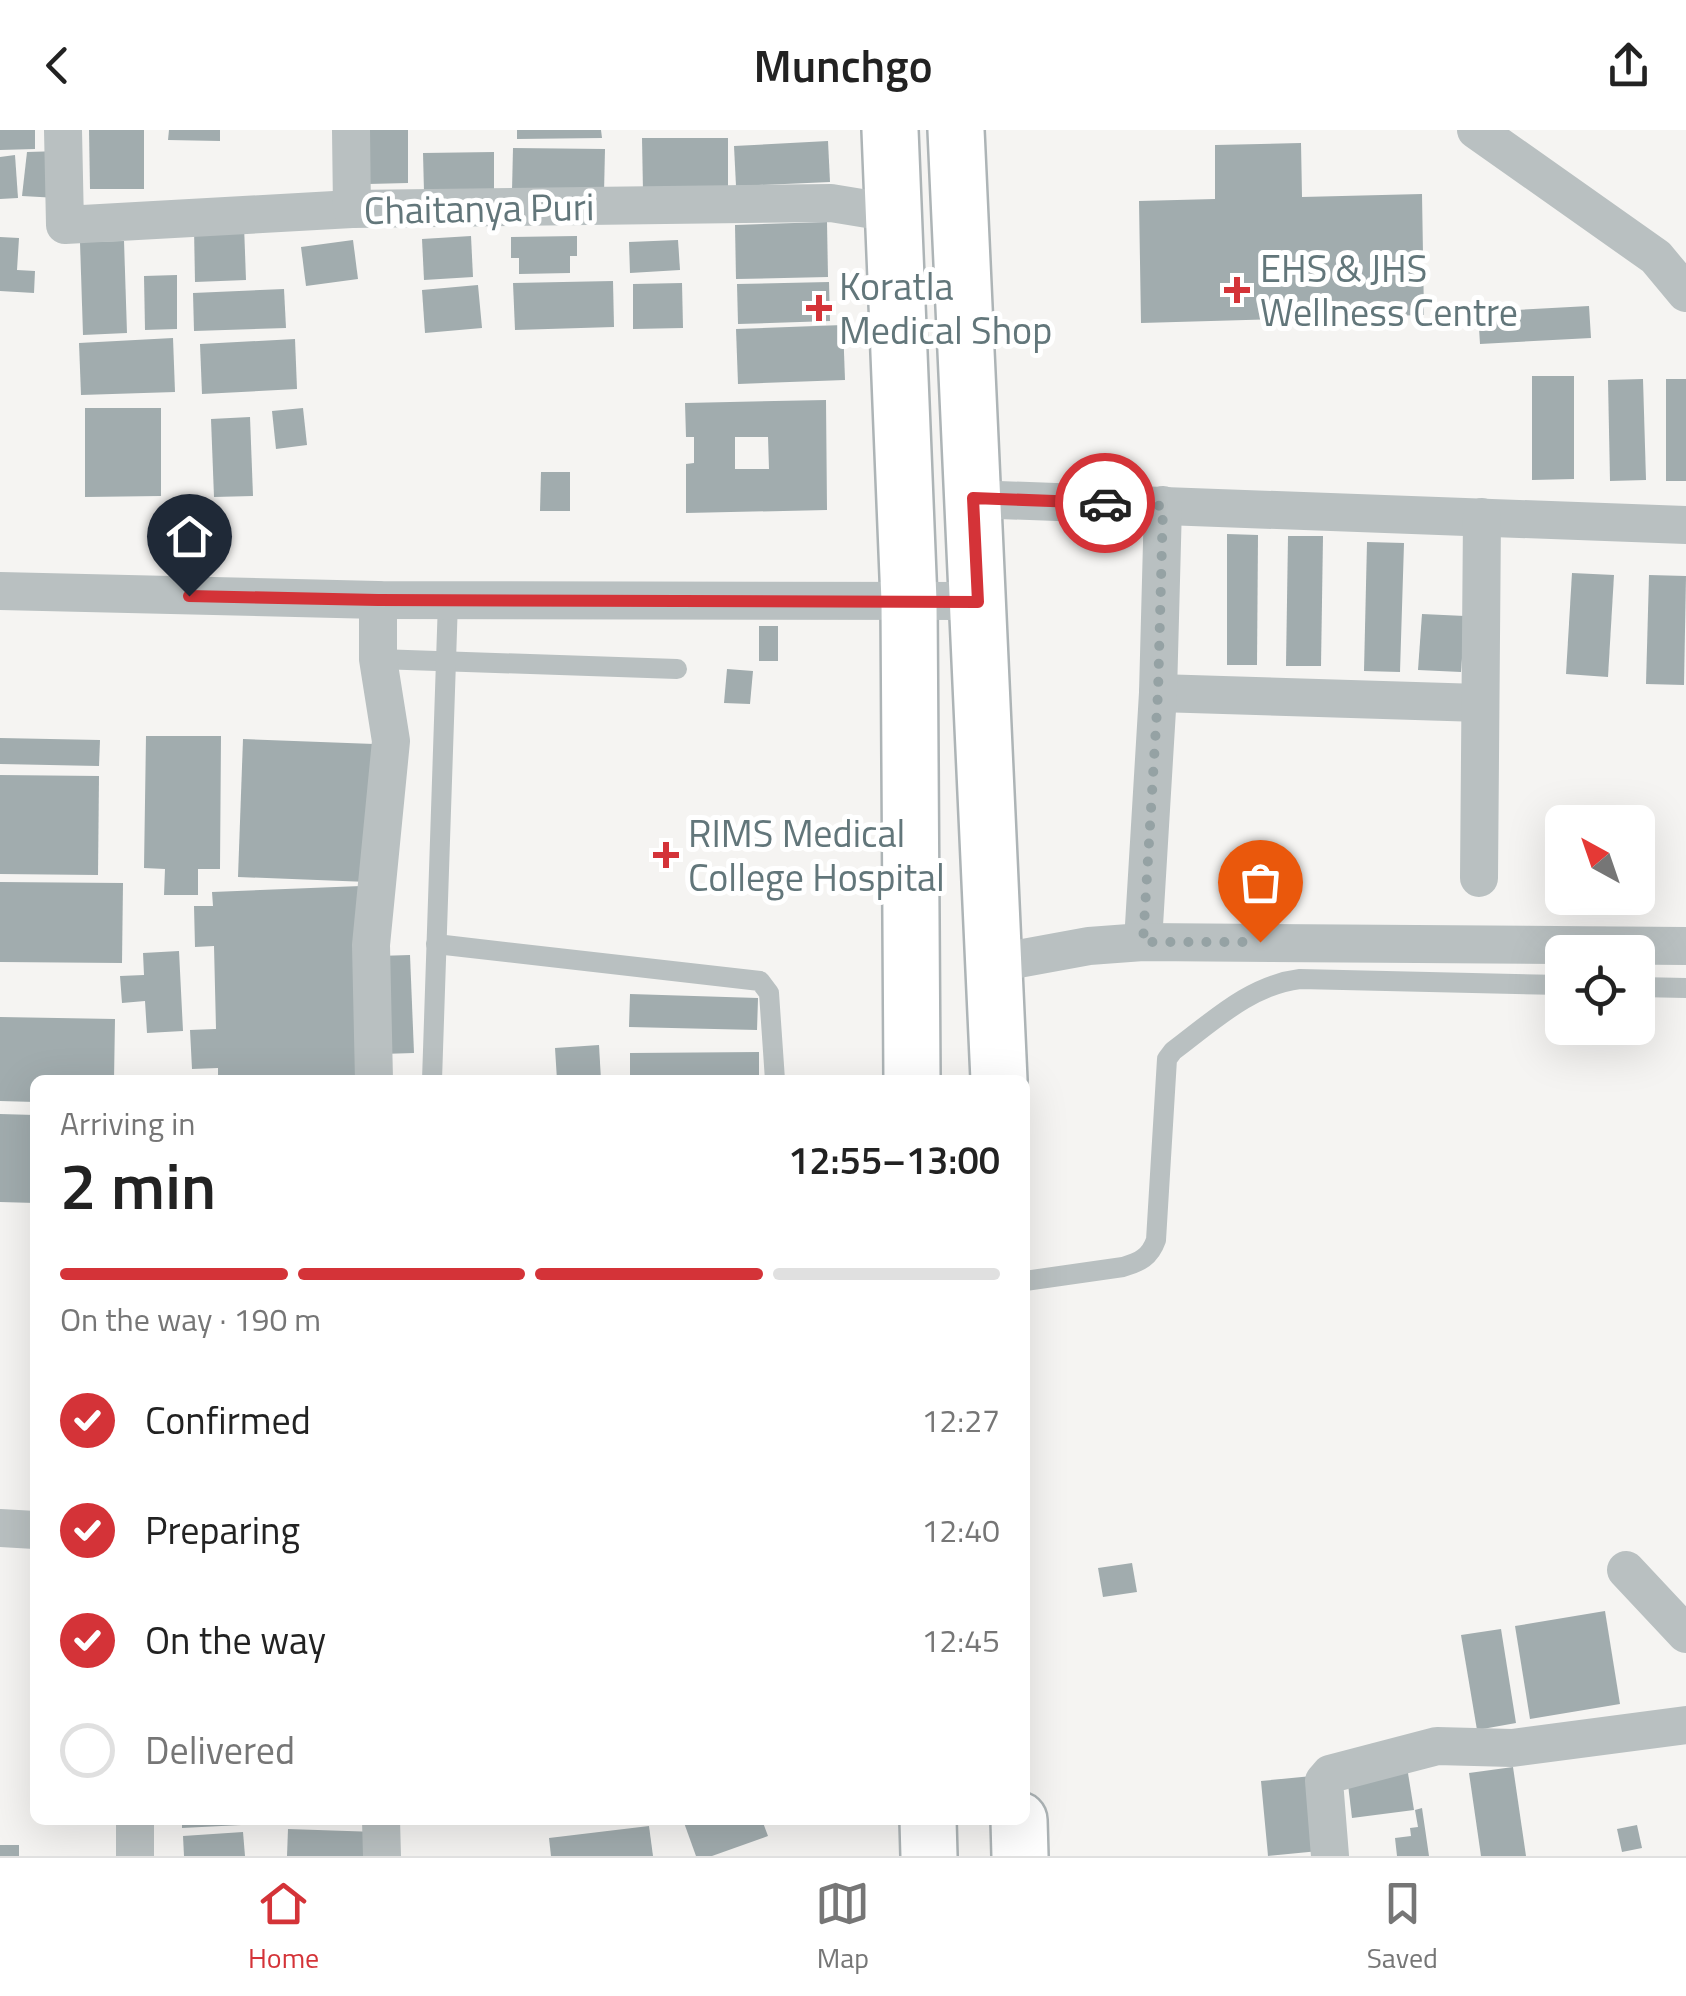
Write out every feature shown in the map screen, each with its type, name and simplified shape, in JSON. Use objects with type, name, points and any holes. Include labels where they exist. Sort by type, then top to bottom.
[{"type":"main road","points":[[890,130],[909,602],[912,1075]]},
{"type":"main road","points":[[958,131],[999,1075]]},
{"type":"main road","points":[[928,1825],[929,1856]]},
{"type":"main road","points":[[1019,1825],[1020,1856]]},
{"type":"street","name":"Chaitanya Puri","points":[[63,130],[65,224],[352,209],[831,203],[892,213]]},
{"type":"street","points":[[351,130],[352,209]]},
{"type":"street","points":[[1476,130],[1656,258],[1686,293]]},
{"type":"street","points":[[973,498],[1686,525]]},
{"type":"street","points":[[1143,942],[1158,693],[1163,506]]},
{"type":"street","points":[[1479,878],[1482,517]]},
{"type":"street","points":[[0,591],[378,600],[978,602]]},
{"type":"street","points":[[374,1075],[371,945],[391,741],[378,659],[378,600]]},
{"type":"street","points":[[1158,693],[1480,702]]},
{"type":"street","points":[[996,963],[1089,946],[1143,942],[1686,946]]},
{"type":"street","points":[[0,1528],[30,1530]]},
{"type":"street","points":[[1626,1570],[1686,1634]]},
{"type":"street","points":[[1330,1856],[1324,1781],[1330,1774],[1438,1746],[1512,1748],[1686,1725]]},
{"type":"street","points":[[134,1856],[135,1825]]},
{"type":"street","points":[[381,1825],[382,1856]]},
{"type":"lane","points":[[432,1075],[448,600]]},
{"type":"lane","points":[[378,659],[676,670]]},
{"type":"lane","points":[[436,944],[760,981],[769,992],[775,1075]]},
{"type":"lane","points":[[1030,1279],[1123,1267],[1138,1263],[1152,1252],[1156,1240],[1167,1060],[1250,994],[1300,979],[1545,985]]},
{"type":"lane","points":[[1655,987],[1686,988]]},
{"type":"building","points":[[0,130],[35,130],[35,149],[0,150]]},
{"type":"building","points":[[89,130],[144,130],[144,189],[90,189]]},
{"type":"building","points":[[169,130],[220,130],[220,141],[168,140]]},
{"type":"building","points":[[367,130],[408,130],[408,183],[368,184]]},
{"type":"building","points":[[517,130],[601,130],[602,138],[517,139]]},
{"type":"building","points":[[642,138],[728,138],[728,191],[643,192]]},
{"type":"building","points":[[828,141],[830,182],[736,186],[734,146]]},
{"type":"building","points":[[1301,143],[1302,197],[1422,194],[1424,315],[1141,323],[1139,201],[1215,199],[1215,145]]},
{"type":"building","points":[[513,148],[605,149],[604,193],[512,191]]},
{"type":"building","points":[[61,151],[58,198],[22,196],[27,152]]},
{"type":"building","points":[[494,152],[494,190],[424,192],[423,153]]},
{"type":"building","points":[[15,155],[18,198],[0,199],[0,157]]},
{"type":"building","points":[[827,222],[828,277],[736,279],[735,225]]},
{"type":"building","points":[[244,225],[246,280],[195,282],[194,228]]},
{"type":"building","points":[[471,236],[473,277],[424,280],[422,239]]},
{"type":"building","points":[[577,236],[577,256],[570,256],[570,273],[519,274],[519,258],[511,258],[511,237]]},
{"type":"building","points":[[0,237],[19,238],[17,270],[35,271],[34,293],[0,291]]},
{"type":"building","points":[[353,240],[358,279],[306,286],[301,247]]},
{"type":"building","points":[[678,240],[680,270],[630,273],[629,242]]},
{"type":"building","points":[[124,241],[127,333],[83,335],[80,242]]},
{"type":"building","points":[[177,275],[177,329],[145,330],[144,276]]},
{"type":"building","points":[[613,281],[614,327],[515,330],[513,283]]},
{"type":"building","points":[[829,282],[830,321],[738,324],[737,284]]},
{"type":"building","points":[[682,283],[683,328],[633,329],[633,284]]},
{"type":"building","points":[[478,285],[482,328],[425,333],[422,290]]},
{"type":"building","points":[[284,289],[286,328],[194,331],[193,293]]},
{"type":"building","points":[[1589,306],[1591,338],[1480,344],[1478,312]]},
{"type":"building","points":[[843,325],[845,380],[738,384],[736,329]]},
{"type":"building","points":[[173,338],[175,392],[81,395],[79,343]]},
{"type":"building","points":[[295,339],[297,389],[202,394],[200,344]]},
{"type":"building","points":[[1532,376],[1574,376],[1574,479],[1532,480]]},
{"type":"building","points":[[1643,379],[1646,480],[1610,481],[1608,380]]},
{"type":"building","points":[[1666,379],[1686,379],[1686,481],[1666,481]]},
{"type":"building","points":[[826,400],[827,510],[686,513],[686,464],[694,463],[694,437],[686,437],[685,403]],"holes":[[[735,437],[768,437],[769,469],[735,469]]]},
{"type":"building","points":[[85,408],[161,408],[161,496],[85,497]]},
{"type":"building","points":[[303,408],[307,445],[276,449],[272,411]]},
{"type":"building","points":[[250,417],[253,496],[214,497],[211,419]]},
{"type":"building","points":[[541,472],[570,472],[570,511],[540,511]]},
{"type":"building","points":[[1227,534],[1258,535],[1257,665],[1227,665]]},
{"type":"building","points":[[1288,536],[1323,536],[1321,666],[1286,666]]},
{"type":"building","points":[[1367,542],[1404,543],[1400,672],[1364,671]]},
{"type":"building","points":[[1572,573],[1614,575],[1608,677],[1566,674]]},
{"type":"building","points":[[1649,575],[1686,576],[1684,685],[1646,684]]},
{"type":"building","points":[[1422,614],[1465,616],[1461,672],[1418,670]]},
{"type":"building","points":[[759,626],[778,626],[778,661],[759,661]]},
{"type":"building","points":[[727,669],[753,671],[750,704],[724,703]]},
{"type":"building","points":[[146,736],[221,736],[220,869],[198,869],[198,895],[164,895],[165,869],[144,868]]},
{"type":"building","points":[[0,738],[100,740],[99,766],[0,764]]},
{"type":"building","points":[[243,739],[374,744],[368,882],[238,877]]},
{"type":"building","points":[[0,775],[99,776],[98,875],[0,874]]},
{"type":"building","points":[[0,882],[123,883],[122,963],[0,962]]},
{"type":"building","points":[[361,886],[368,1075],[218,1075],[218,1068],[192,1069],[190,1030],[216,1029],[214,946],[195,947],[194,906],[213,906],[212,892]]},
{"type":"building","points":[[179,951],[183,1031],[147,1033],[145,1001],[122,1003],[120,976],[144,975],[143,953]]},
{"type":"building","points":[[410,955],[414,1053],[382,1054],[378,956]]},
{"type":"building","points":[[630,994],[758,998],[757,1030],[629,1027]]},
{"type":"building","points":[[0,1017],[115,1019],[114,1075],[30,1075],[30,1102],[0,1101]]},
{"type":"building","points":[[599,1045],[601,1075],[557,1075],[555,1048]]},
{"type":"building","points":[[759,1052],[759,1075],[630,1075],[630,1053]]},
{"type":"building","points":[[0,1114],[30,1115],[30,1203],[0,1202]]},
{"type":"building","points":[[1132,1563],[1137,1592],[1103,1597],[1098,1568]]},
{"type":"building","points":[[1605,1611],[1620,1704],[1530,1719],[1515,1626]]},
{"type":"building","points":[[1501,1629],[1516,1723],[1477,1730],[1461,1635]]},
{"type":"building","points":[[1407,1767],[1414,1810],[1352,1818],[1347,1776]]},
{"type":"building","points":[[1513,1767],[1526,1856],[1481,1856],[1469,1773]]},
{"type":"building","points":[[1312,1776],[1319,1851],[1268,1856],[1261,1781]]},
{"type":"building","points":[[1422,1808],[1429,1856],[1397,1856],[1395,1838],[1411,1836],[1410,1828],[1418,1827],[1415,1810]]},
{"type":"building","points":[[182,1825],[243,1825],[182,1828]]},
{"type":"building","points":[[685,1825],[764,1825],[768,1836],[712,1856],[696,1856]]},
{"type":"building","points":[[1637,1825],[1642,1848],[1622,1852],[1617,1829]]},
{"type":"building","points":[[649,1826],[653,1856],[551,1856],[549,1838]]},
{"type":"building","points":[[288,1829],[377,1832],[376,1856],[287,1856]]},
{"type":"building","points":[[243,1832],[245,1856],[184,1856],[183,1836]]},
{"type":"building","points":[[0,1845],[19,1845],[19,1856],[0,1856]]},
{"type":"way so far","points":[[1105,503],[1163,506],[1158,693],[1143,942],[1260,942]]},
{"type":"place","name":"EHS & JHS Wellness Centre","points":[[1237,290]]},
{"type":"place","name":"Koratla Medical Shop","points":[[819,308]]},
{"type":"place","name":"RIMS Medical College Hospital","points":[[666,855]]},
{"type":"route","points":[[189,596],[978,602],[973,498],[1105,503]]}]
